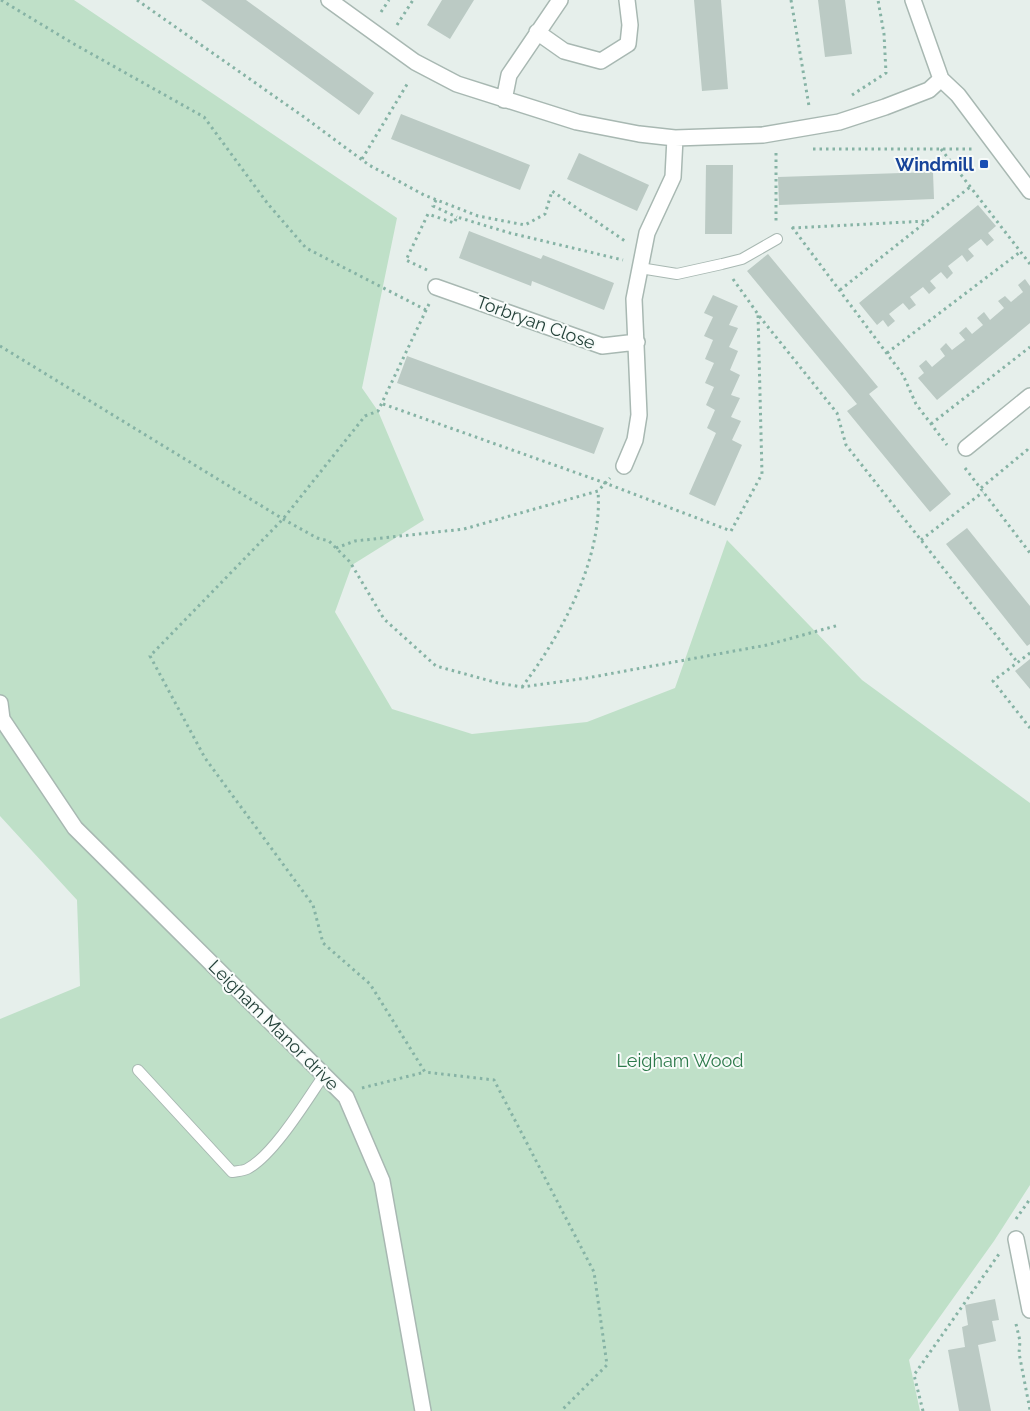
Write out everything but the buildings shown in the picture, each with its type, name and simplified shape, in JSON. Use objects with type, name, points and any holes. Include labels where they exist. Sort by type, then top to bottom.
[{"type":"street","points":[[329,0],[419,64],[457,84],[577,122],[639,134],[675,138],[763,135],[812,127],[839,122],[885,107],[929,90],[941,79]]},
{"type":"street","points":[[504,100],[509,75],[560,0]]},
{"type":"street","points":[[537,32],[564,51],[601,61],[628,44],[630,25],[627,0]]},
{"type":"street","points":[[913,0],[941,79],[958,95],[1030,191]]},
{"type":"street","points":[[624,466],[635,440],[639,414],[634,299],[647,232],[672,177],[675,138]]},
{"type":"street","name":"Torbryan Close","points":[[436,287],[602,346],[637,342]]},
{"type":"street","points":[[959,449],[1030,396]]},
{"type":"street","name":"Leigham Manor drive","points":[[0,703],[2,719],[75,828],[346,1097],[382,1182],[423,1411]]},
{"type":"street","points":[[1016,1239],[1030,1310]]},
{"type":"lane","points":[[642,262],[677,274],[742,259],[777,240]]},
{"type":"lane","points":[[138,1070],[232,1172],[246,1170],[258,1162],[280,1138],[324,1075]]},
{"type":"path","points":[[1,0],[74,44],[204,117],[268,204],[306,248],[426,310]]},
{"type":"path","points":[[137,0],[362,160],[424,196],[478,216],[525,225],[545,214],[552,191],[642,262]]},
{"type":"path","points":[[386,41],[412,0]]},
{"type":"path","points":[[791,0],[812,127]]},
{"type":"path","points":[[850,96],[886,73],[884,34],[878,0]]},
{"type":"path","points":[[362,160],[419,64]]},
{"type":"path","points":[[776,133],[776,221],[792,228],[927,221]]},
{"type":"path","points":[[805,149],[999,150]]},
{"type":"path","points":[[941,149],[1030,264]]},
{"type":"path","points":[[840,290],[970,187]]},
{"type":"path","points":[[436,200],[433,206],[510,233],[642,262]]},
{"type":"path","points":[[424,1072],[370,984],[323,943],[313,905],[205,758],[150,656],[283,519],[365,416],[378,411],[383,404],[436,287],[430,280],[429,272],[406,260],[428,214],[454,223],[457,216]]},
{"type":"path","points":[[792,228],[903,375],[916,404],[931,424],[959,449]]},
{"type":"path","points":[[887,354],[1020,252]]},
{"type":"path","points":[[722,264],[758,314],[837,413],[846,445],[1018,663]]},
{"type":"path","points":[[383,404],[731,530],[762,474],[758,314]]},
{"type":"path","points":[[0,346],[283,519],[317,538],[329,541],[352,565],[384,619],[436,666],[498,683],[522,687],[614,673],[766,645],[839,625]]},
{"type":"path","points":[[931,424],[1030,347]]},
{"type":"path","points":[[921,540],[1027,450],[1030,454]]},
{"type":"path","points":[[962,464],[1030,553]]},
{"type":"path","points":[[336,548],[356,541],[464,529],[598,491],[605,483]]},
{"type":"path","points":[[522,687],[536,669],[559,631],[584,577],[596,538],[599,511],[598,491]]},
{"type":"path","points":[[1030,653],[993,681],[1030,728]]},
{"type":"path","points":[[346,1097],[367,1086],[424,1072],[494,1080],[594,1272],[607,1365],[561,1411]]},
{"type":"path","points":[[922,1411],[914,1374],[1002,1249]]},
{"type":"green space","name":"Leigham Wood","points":[[0,0],[74,0],[397,218],[362,388],[378,411],[424,520],[352,565],[335,612],[392,709],[472,734],[587,722],[675,688],[727,540],[862,680],[1030,803],[1030,1185],[994,1241],[909,1360],[920,1411],[0,1411],[0,1019],[80,986],[77,900],[0,816]]},
{"type":"place","name":"Windmill","points":[[984,164]]}]
